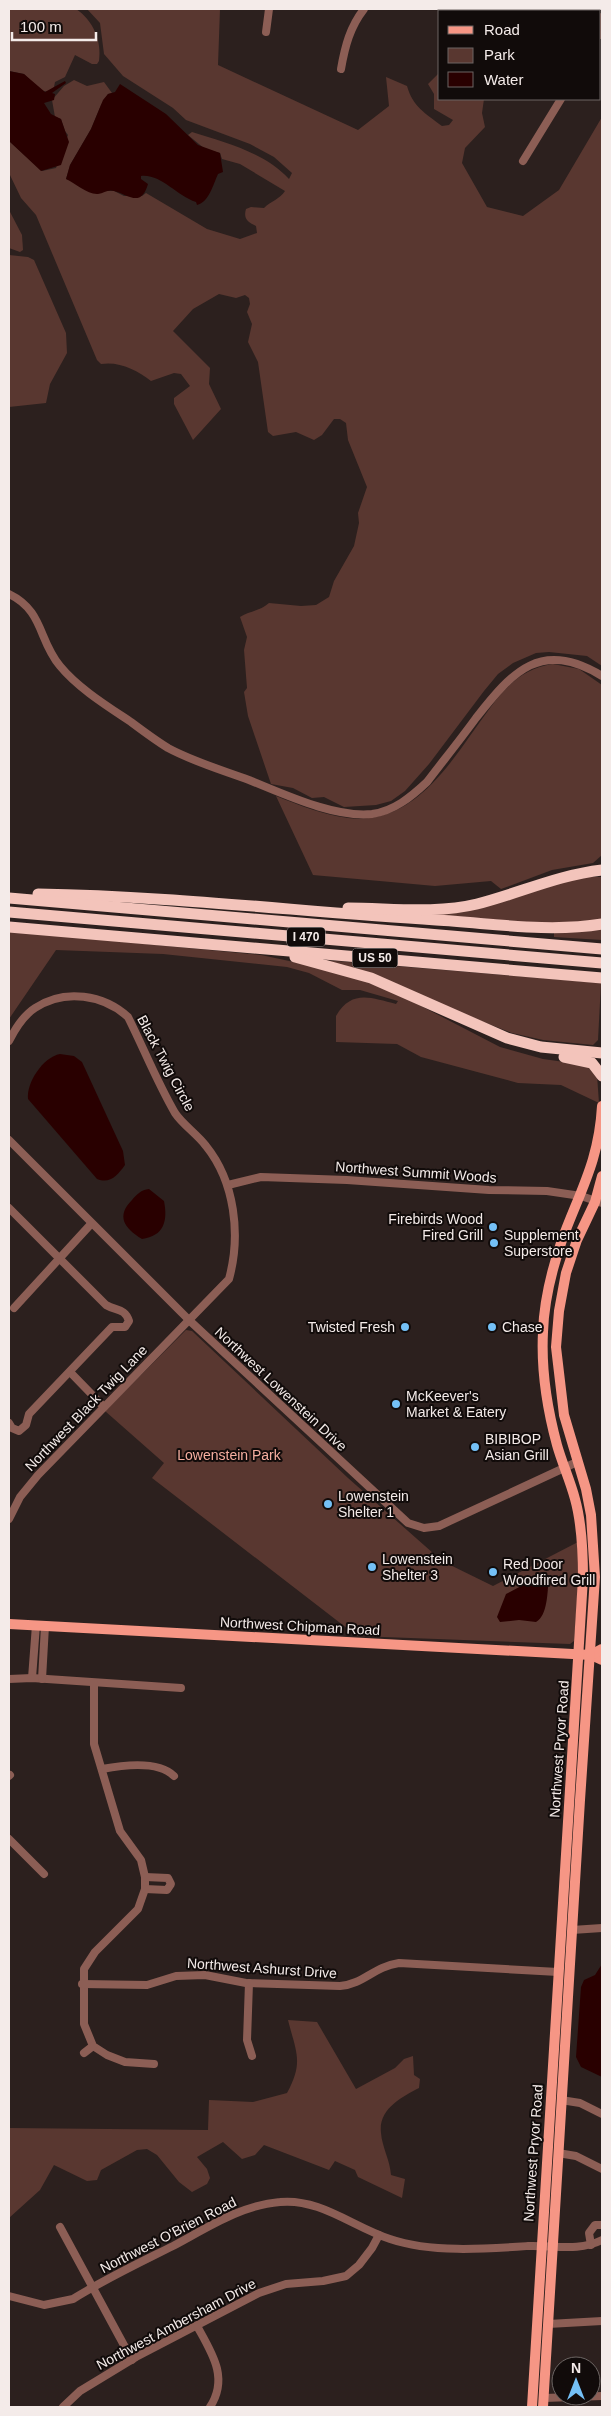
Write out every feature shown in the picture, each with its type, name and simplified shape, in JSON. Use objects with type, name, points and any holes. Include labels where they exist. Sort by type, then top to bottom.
[{"type":"highway","points":[[271,907],[458,907],[478,903],[562,877],[602,870]]},
{"type":"highway","points":[[9,893],[124,896],[339,914],[542,928],[602,924]]},
{"type":"highway","name":"I 470","points":[[9,898],[602,949]]},
{"type":"highway","name":"I 470","points":[[9,912],[602,963]]},
{"type":"highway","name":"US 50","points":[[9,927],[602,978]]},
{"type":"highway","points":[[269,949],[371,978],[408,993],[490,1032],[522,1042],[559,1050],[602,1053]]},
{"type":"highway","points":[[458,1017],[488,1034],[527,1050],[592,1063],[602,1076]]},
{"type":"main road","name":"Northwest Pryor Road","points":[[543,2403],[548,2324],[547,2247],[558,1972],[580,1654],[583,1554],[575,1499],[549,1415],[545,1389],[543,1332],[545,1308],[554,1266],[596,1154],[602,1106]]},
{"type":"main road","name":"Northwest Pryor Road","points":[[532,2407],[558,2153],[595,1577],[594,1542],[586,1489],[564,1415],[556,1347],[559,1311],[566,1273],[577,1240],[599,1202],[602,1176]]},
{"type":"main road","name":"Northwest Chipman Road","points":[[9,1624],[580,1654],[591,1654],[602,1649]]},
{"type":"main road","name":"Northwest Chipman Road","points":[[591,1654],[602,1660]]},
{"type":"main road","points":[[565,1860],[570,1875],[569,1895],[574,1902]]},
{"type":"street","points":[[266,32],[270,9]]},
{"type":"street","points":[[341,69],[348,37],[353,24],[364,9]]},
{"type":"street","points":[[523,161],[560,100]]},
{"type":"street","points":[[9,594],[28,607],[39,622],[49,649],[60,666],[106,704],[167,747],[195,761],[302,800],[348,813],[374,814],[389,809],[414,794],[427,782],[500,687],[526,666],[547,660],[561,660],[587,666],[602,676]]},
{"type":"street","name":"Black Twig Circle","points":[[9,1041],[17,1025],[35,1008],[70,996],[93,997],[116,1005],[128,1017],[176,1115],[206,1145],[222,1168],[231,1195],[235,1246],[234,1263],[229,1279],[190,1320]]},
{"type":"street","name":"Northwest Lowenstein Drive","points":[[9,1140],[91,1224],[190,1320],[408,1523],[424,1528],[439,1526],[564,1466],[577,1462]]},
{"type":"street","name":"Northwest Summit Woods","points":[[228,1185],[261,1177],[547,1191],[581,1196],[599,1202]]},
{"type":"street","points":[[9,1208],[106,1305],[113,1309],[122,1310],[127,1314],[129,1321],[125,1327],[112,1327],[26,1416],[26,1425],[19,1431],[12,1428],[9,1424]]},
{"type":"street","points":[[14,1308],[91,1224]]},
{"type":"street","name":"Northwest Black Twig Lane","points":[[9,1519],[28,1487],[190,1320]]},
{"type":"street","points":[[70,1372],[104,1407]]},
{"type":"street","points":[[32,1678],[40,1625]]},
{"type":"street","points":[[40,1625],[42,1679]]},
{"type":"street","points":[[9,1679],[32,1678],[181,1688]]},
{"type":"street","points":[[94,1683],[92,1732],[120,1831],[141,1860],[145,1877],[145,1889],[138,1910],[88,1960],[84,1969],[82,1984],[84,2024],[93,2046],[107,2055],[125,2062],[154,2064]]},
{"type":"street","points":[[102,1769],[119,1766],[160,1768],[168,1770],[174,1776]]},
{"type":"street","points":[[9,1839],[44,1874]]},
{"type":"street","points":[[145,1877],[168,1878],[171,1884],[167,1890],[145,1889]]},
{"type":"street","points":[[572,1930],[602,1928]]},
{"type":"street","name":"Northwest Ashurst Drive","points":[[82,1984],[147,1985],[184,1975],[214,1976],[249,1983],[322,1986],[350,1985],[384,1965],[399,1963],[558,1972]]},
{"type":"street","points":[[249,1983],[247,2040],[252,2056]]},
{"type":"street","points":[[84,2053],[93,2046]]},
{"type":"street","points":[[561,2100],[580,2103],[602,2114]]},
{"type":"street","points":[[558,2153],[576,2156],[602,2169]]},
{"type":"street","name":"Northwest O'Brien Road","points":[[9,2296],[44,2304],[57,2304],[73,2299],[236,2212],[262,2205],[291,2202],[315,2206],[378,2235],[408,2244],[458,2248],[574,2248],[591,2246],[602,2240]]},
{"type":"street","points":[[591,2246],[589,2233],[595,2225],[602,2225]]},
{"type":"street","points":[[60,2227],[132,2360]]},
{"type":"street","name":"Northwest Ambersham Drive","points":[[63,2407],[80,2390],[132,2360],[259,2293],[286,2284],[323,2281],[346,2276],[359,2265],[372,2248],[378,2235]]},
{"type":"street","points":[[548,2324],[602,2321]]},
{"type":"street","points":[[197,2326],[217,2362],[220,2380],[216,2398],[210,2407]]},
{"type":"street","points":[[543,2403],[602,2396]]},
{"type":"green space","points":[[9,9],[76,9],[92,25],[98,39],[99,61],[97,64],[92,64],[75,55],[65,77],[55,82],[54,87],[48,92],[40,90],[24,74],[9,71]]},
{"type":"green space","points":[[87,9],[220,9],[218,65],[358,130],[389,106],[386,77],[407,86],[420,109],[442,126],[449,125],[453,120],[434,109],[434,94],[428,84],[438,74],[438,100],[484,100],[482,113],[485,127],[465,148],[462,163],[487,207],[523,216],[559,190],[602,117],[602,666],[587,656],[549,652],[536,653],[513,663],[498,674],[429,764],[405,791],[391,801],[376,805],[344,807],[324,797],[312,798],[293,788],[271,784],[248,716],[244,692],[247,688],[244,650],[247,637],[240,617],[269,603],[301,606],[316,605],[329,597],[334,581],[354,546],[359,523],[358,513],[367,487],[348,440],[346,423],[340,419],[334,419],[322,435],[314,440],[296,432],[273,436],[268,432],[258,362],[248,342],[252,324],[247,312],[250,304],[249,298],[245,295],[236,298],[219,294],[193,309],[173,331],[210,368],[209,384],[221,409],[193,440],[174,404],[174,398],[190,386],[181,374],[174,373],[151,381],[128,367],[108,363],[101,364],[97,360],[36,215],[21,198],[9,173],[9,141],[42,171],[56,168],[68,135],[61,119],[55,117],[52,100],[64,86],[74,80],[87,86],[104,82],[112,93],[108,94],[101,105],[91,129],[70,165],[66,179],[105,191],[114,191],[124,196],[142,196],[146,193],[207,229],[240,239],[257,233],[256,226],[246,218],[246,209],[251,207],[264,208],[285,191],[240,164],[222,159],[220,153],[205,149],[188,135],[192,132],[256,155],[289,179],[292,173],[274,157],[250,144],[186,120],[173,108],[123,76],[104,54],[100,23]]},
{"type":"green space","points":[[9,210],[22,235],[23,250],[20,252],[9,248]]},
{"type":"green space","points":[[9,255],[28,257],[34,260],[66,333],[67,353],[50,384],[46,403],[9,407]]},
{"type":"green space","points":[[553,664],[579,669],[602,685],[602,855],[593,863],[552,870],[501,889],[491,881],[435,886],[313,875],[276,796],[339,817],[373,818],[395,811],[414,799],[432,784],[448,766],[496,700],[510,685],[533,669]]},
{"type":"green space","points":[[583,877],[601,877],[602,920],[551,924],[429,914]]},
{"type":"green space","points":[[602,927],[602,940],[554,937],[554,931]]},
{"type":"green space","points":[[9,931],[261,955],[341,972],[398,994],[500,1047],[543,1059],[586,1065],[597,1075],[599,1103],[561,1085],[518,1083],[421,1057],[397,1044],[336,1042],[336,1016],[342,1007],[349,1002],[363,998],[396,1004],[398,1001],[360,990],[342,990],[309,973],[287,967],[163,954],[56,950],[9,1019]]},
{"type":"green space","points":[[324,960],[601,983],[598,1040],[593,1045],[543,1040],[512,1033]]},
{"type":"green space","name":"Lowenstein Park","points":[[186,1330],[192,1331],[348,1478],[442,1561],[493,1586],[578,1542],[580,1562],[574,1641],[570,1644],[357,1636],[152,1478],[164,1463],[105,1411]]},
{"type":"green space","points":[[288,2020],[317,2022],[356,2089],[395,2068],[404,2059],[413,2056],[414,2075],[420,2079],[419,2088],[405,2095],[392,2105],[383,2117],[381,2125],[382,2138],[391,2175],[405,2179],[402,2198],[358,2177],[355,2170],[335,2161],[329,2170],[264,2145],[255,2155],[242,2159],[223,2142],[197,2157],[207,2169],[210,2178],[207,2184],[192,2192],[179,2182],[157,2155],[147,2149],[137,2150],[101,2170],[97,2180],[87,2181],[54,2165],[40,2190],[9,2218],[9,2128],[208,2130],[209,2100],[253,2102],[287,2093],[297,2065],[296,2049]]},
{"type":"water","points":[[9,71],[24,74],[45,92],[65,81],[66,83],[52,93],[55,94],[54,100],[44,103],[51,114],[61,119],[69,142],[61,165],[41,171],[9,141]]},
{"type":"water","points":[[120,84],[166,114],[198,145],[220,153],[223,172],[218,174],[210,192],[201,203],[197,205],[196,202],[156,178],[149,176],[141,176],[141,179],[148,184],[142,196],[138,198],[112,191],[94,194],[66,179],[70,165],[91,129],[103,100],[108,94],[115,92]]},
{"type":"water","points":[[60,1054],[74,1056],[82,1062],[123,1151],[125,1165],[116,1176],[109,1180],[97,1179],[28,1099],[30,1086],[37,1072],[48,1060]]},
{"type":"water","points":[[149,1189],[164,1201],[165,1221],[160,1231],[155,1235],[142,1239],[131,1231],[123,1216],[127,1206],[136,1196],[141,1191]]},
{"type":"water","points":[[542,1575],[548,1576],[549,1579],[545,1609],[540,1619],[536,1622],[519,1620],[500,1622],[497,1617],[506,1594]]},
{"type":"water","points":[[602,1964],[602,2077],[581,2067],[576,2057],[581,1987],[584,1980],[595,1975]]},
{"type":"place","name":"Firebirds Wood Fired Grill","points":[[493,1227]]},
{"type":"place","name":"Supplement Superstore","points":[[494,1243]]},
{"type":"place","name":"Twisted Fresh","points":[[405,1327]]},
{"type":"place","name":"Chase","points":[[492,1327]]},
{"type":"place","name":"McKeever's Market & Eatery","points":[[396,1404]]},
{"type":"place","name":"BIBIBOP Asian Grill","points":[[475,1447]]},
{"type":"place","name":"Lowenstein Shelter 1","points":[[328,1504]]},
{"type":"place","name":"Lowenstein Shelter 3","points":[[372,1567]]},
{"type":"place","name":"Red Door Woodfired Grill","points":[[493,1572]]}]
